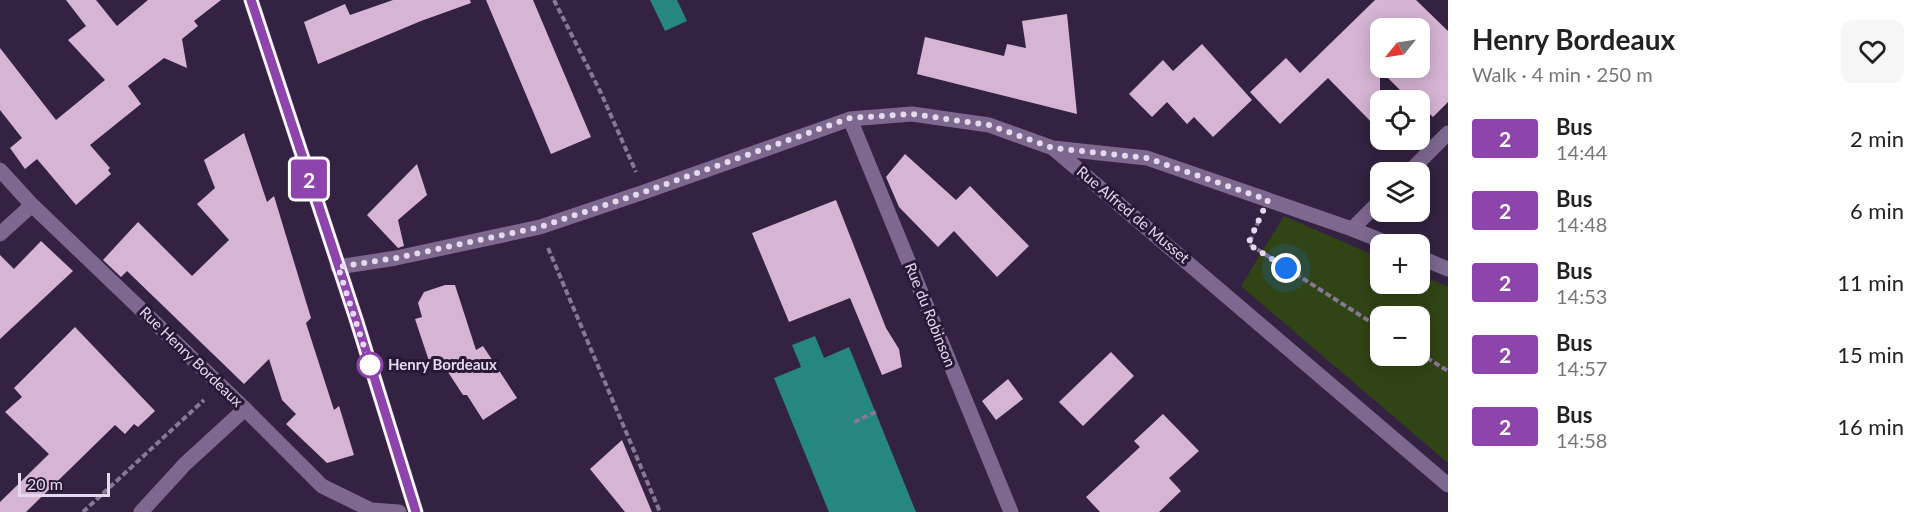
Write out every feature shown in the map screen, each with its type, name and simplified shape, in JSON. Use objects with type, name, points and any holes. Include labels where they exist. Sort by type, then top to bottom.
[{"type":"main road","points":[[251,0],[416,512]]},
{"type":"street","name":"Rue Alfred de Musset","points":[[338,267],[396,258],[540,227],[850,118],[912,114],[989,125],[1053,148],[1448,485]]},
{"type":"street","name":"Rue du Robinson","points":[[850,118],[1011,512]]},
{"type":"street","points":[[1419,162],[1448,133]]},
{"type":"street","points":[[1053,148],[1147,158],[1370,236]]},
{"type":"street","name":"Rue Henry Bordeaux","points":[[0,170],[32,205],[322,486],[371,510],[399,512]]},
{"type":"street","points":[[0,234],[32,205]]},
{"type":"street","points":[[1352,229],[1370,211]]},
{"type":"street","points":[[1430,262],[1448,269]]},
{"type":"street","points":[[141,512],[185,464],[245,409]]},
{"type":"path","points":[[554,0],[600,93],[644,192]]},
{"type":"path","points":[[1268,200],[1248,244],[1370,322]]},
{"type":"path","points":[[540,227],[660,512]]},
{"type":"path","points":[[1430,360],[1448,371]]},
{"type":"path","points":[[83,512],[220,386]]},
{"type":"path","points":[[854,422],[876,412]]},
{"type":"shaded area","points":[[650,0],[677,0],[687,21],[665,31]]},
{"type":"shaded area","points":[[1284,216],[1370,254],[1370,294],[1430,294],[1430,279],[1448,287],[1448,463],[1241,286]]},
{"type":"shaded area","points":[[815,336],[824,358],[849,347],[916,512],[829,512],[774,378],[801,367],[792,345]]},
{"type":"building","points":[[66,0],[96,0],[117,26],[148,0],[221,0],[194,21],[198,26],[182,39],[187,68],[164,58],[128,86],[141,104],[90,145],[110,168],[108,170],[111,174],[76,205],[37,159],[25,169],[10,148],[22,138],[0,110],[0,48],[56,120],[105,80],[68,40],[86,26]]},
{"type":"building","points":[[393,0],[470,0],[471,3],[318,64],[304,22],[345,4],[350,15]]},
{"type":"building","points":[[486,0],[533,0],[591,137],[551,154]]},
{"type":"building","points":[[1375,0],[1416,0],[1448,31],[1448,102],[1433,117],[1430,114],[1430,90],[1400,90],[1388,78],[1430,78],[1430,18],[1370,18],[1370,78],[1380,78],[1380,90],[1370,90],[1370,121],[1328,78],[1280,124],[1250,92],[1286,58],[1300,73]]},
{"type":"building","points":[[1067,14],[1077,114],[917,74],[925,37],[1004,56],[1007,44],[1026,48],[1022,21]]},
{"type":"building","points":[[1202,44],[1252,100],[1213,137],[1194,117],[1187,124],[1167,102],[1152,117],[1129,94],[1163,60],[1173,71]]},
{"type":"building","points":[[244,133],[267,202],[274,196],[311,318],[306,323],[334,410],[339,406],[354,455],[327,463],[286,424],[296,414],[282,400],[269,359],[244,384],[127,271],[121,277],[103,260],[138,222],[192,276],[229,240],[197,204],[215,188],[204,160]]},
{"type":"building","points":[[905,154],[956,200],[970,186],[1029,246],[997,277],[954,231],[938,247],[899,207],[886,177]]},
{"type":"building","points":[[417,164],[427,195],[398,220],[404,246],[398,248],[367,215]]},
{"type":"building","points":[[836,200],[886,328],[899,349],[902,367],[882,375],[850,298],[789,322],[752,233]]},
{"type":"building","points":[[41,241],[73,271],[0,339],[0,255],[14,269]]},
{"type":"building","points":[[445,285],[455,285],[476,350],[483,346],[517,398],[483,420],[442,363],[431,367],[415,319],[422,317],[418,303],[424,292]]},
{"type":"building","points":[[75,327],[155,411],[138,427],[134,424],[125,434],[115,425],[26,512],[0,512],[0,502],[49,454],[5,412],[22,397],[14,388]]},
{"type":"building","points":[[1111,352],[1134,376],[1083,426],[1059,402]]},
{"type":"building","points":[[1008,379],[1023,399],[996,420],[982,401]]},
{"type":"building","points":[[1163,414],[1199,451],[1169,478],[1181,491],[1159,512],[1100,512],[1086,497],[1140,447],[1134,441]]},
{"type":"building","points":[[622,440],[652,512],[625,512],[590,469]]},
{"type":"bus line","name":"2","points":[[251,0],[357,322],[416,512]]},
{"type":"place","name":"Henry Bordeaux","points":[[370,365]]},
{"type":"route","points":[[370,365],[338,267],[396,258],[540,227],[850,118],[912,114],[989,125],[1053,148],[1147,158],[1268,200],[1248,244],[1286,268]]}]
